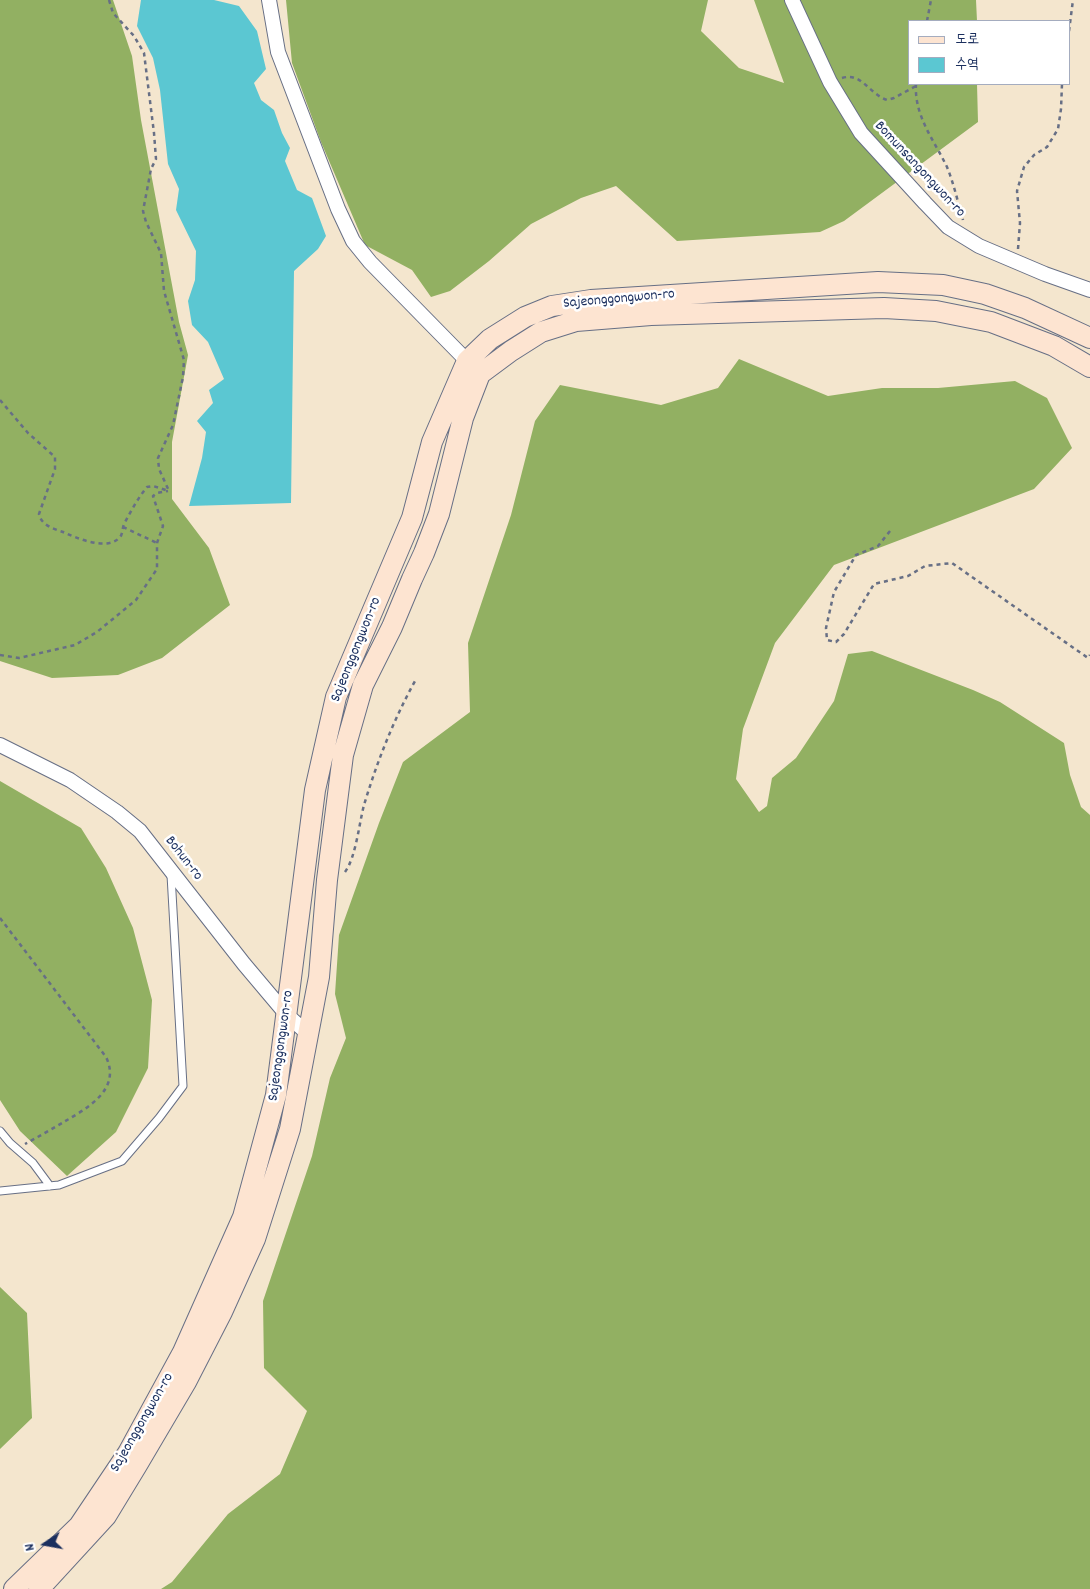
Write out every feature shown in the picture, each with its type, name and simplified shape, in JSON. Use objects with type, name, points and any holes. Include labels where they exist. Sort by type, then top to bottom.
[{"type":"main road","name":"Sajeonggongwon-ro","points":[[14,1589],[79,1526],[128,1453],[183,1352],[243,1217],[276,1095],[315,790],[336,697],[412,518],[432,442],[490,339],[525,318],[552,306],[591,300],[878,282],[943,284],[985,294],[1025,308],[1090,338]]},
{"type":"main road","name":"Sajeonggongwon-ro","points":[[473,368],[511,351],[541,332],[576,321],[651,315],[884,308],[936,311],[991,322],[1054,346],[1090,367]]},
{"type":"main road","name":"Sajeonggongwon-ro","points":[[39,1589],[106,1516],[172,1407],[222,1312],[255,1239],[290,1129],[319,977],[327,883],[343,755],[363,686],[392,626],[436,522],[463,418],[473,368]]},
{"type":"street","points":[[269,0],[278,52],[338,209],[353,241],[370,262],[473,368]]},
{"type":"street","name":"Bomunsangongwon-ro","points":[[792,0],[830,82],[861,133],[948,227],[979,246],[1090,290]]},
{"type":"street","name":"Bohun-ro","points":[[0,745],[70,780],[117,812],[140,831],[244,964],[287,1015],[307,1033]]},
{"type":"lane","points":[[0,1191],[59,1185],[122,1161],[159,1118],[183,1086],[171,869]]},
{"type":"lane","points":[[0,1131],[33,1163],[50,1186]]},
{"type":"path","points":[[109,0],[113,13],[134,36],[144,53],[156,159],[149,179],[143,211],[146,222],[161,253],[164,291],[184,360],[183,377],[173,424],[158,458],[160,469],[169,491]]},
{"type":"path","points":[[927,20],[931,0]]},
{"type":"path","points":[[1070,22],[1073,0]]},
{"type":"path","points":[[830,82],[849,76],[856,78],[887,100],[916,85],[921,120],[947,168],[967,239]]},
{"type":"path","points":[[1016,262],[1020,223],[1017,191],[1024,167],[1034,155],[1047,147],[1058,129],[1062,85]]},
{"type":"path","points":[[0,400],[23,428],[55,457],[55,469],[39,514],[44,524],[81,540],[108,543],[122,535],[123,527],[147,487],[153,486],[169,491]]},
{"type":"path","points":[[0,655],[19,658],[30,657],[75,645],[97,632],[128,608],[157,570],[157,543],[163,526],[153,496],[157,493],[169,491]]},
{"type":"path","points":[[123,527],[157,543]]},
{"type":"path","points":[[890,531],[878,546],[856,555],[834,592],[826,628],[827,640],[836,642],[844,634],[874,584],[908,576],[925,566],[952,563],[1088,658],[1090,655]]},
{"type":"path","points":[[327,883],[346,870],[355,846],[364,806],[380,757],[396,714],[415,681]]},
{"type":"path","points":[[0,918],[106,1057],[110,1067],[106,1088],[92,1104],[16,1148]]},
{"type":"green space","points":[[0,0],[113,0],[132,56],[141,120],[179,322],[188,355],[172,442],[172,499],[209,548],[230,605],[162,658],[118,675],[52,678],[0,661]]},
{"type":"green space","points":[[286,0],[708,0],[701,31],[739,68],[784,83],[754,0],[976,0],[977,20],[908,20],[908,85],[977,85],[978,122],[844,221],[820,232],[677,241],[616,186],[581,198],[531,224],[489,261],[450,291],[431,297],[412,270],[365,245],[321,142],[292,63]]},
{"type":"green space","points":[[739,359],[828,396],[882,388],[938,388],[1015,381],[1047,398],[1072,448],[1034,489],[834,565],[775,643],[743,729],[736,779],[759,812],[767,806],[772,778],[796,758],[834,701],[848,654],[872,651],[1000,702],[1064,743],[1070,775],[1081,807],[1090,815],[1090,1589],[161,1589],[172,1582],[228,1514],[280,1474],[307,1411],[264,1368],[263,1301],[312,1156],[330,1078],[346,1038],[335,994],[339,935],[403,762],[470,712],[468,643],[511,515],[535,421],[560,385],[661,405],[718,388]]},
{"type":"green space","points":[[0,781],[81,828],[106,868],[133,928],[152,1000],[148,1068],[116,1132],[67,1176],[20,1131],[0,1100]]},
{"type":"green space","points":[[0,1287],[27,1313],[32,1418],[0,1449]]},
{"type":"water","points":[[141,0],[214,0],[239,6],[257,31],[266,69],[254,83],[261,100],[274,110],[282,133],[290,148],[285,161],[297,190],[312,198],[326,236],[318,249],[294,271],[291,503],[189,506],[202,458],[206,432],[197,421],[213,403],[209,390],[224,379],[208,342],[192,325],[188,301],[195,280],[196,251],[176,210],[179,189],[168,164],[160,90],[153,58],[137,26]]}]
